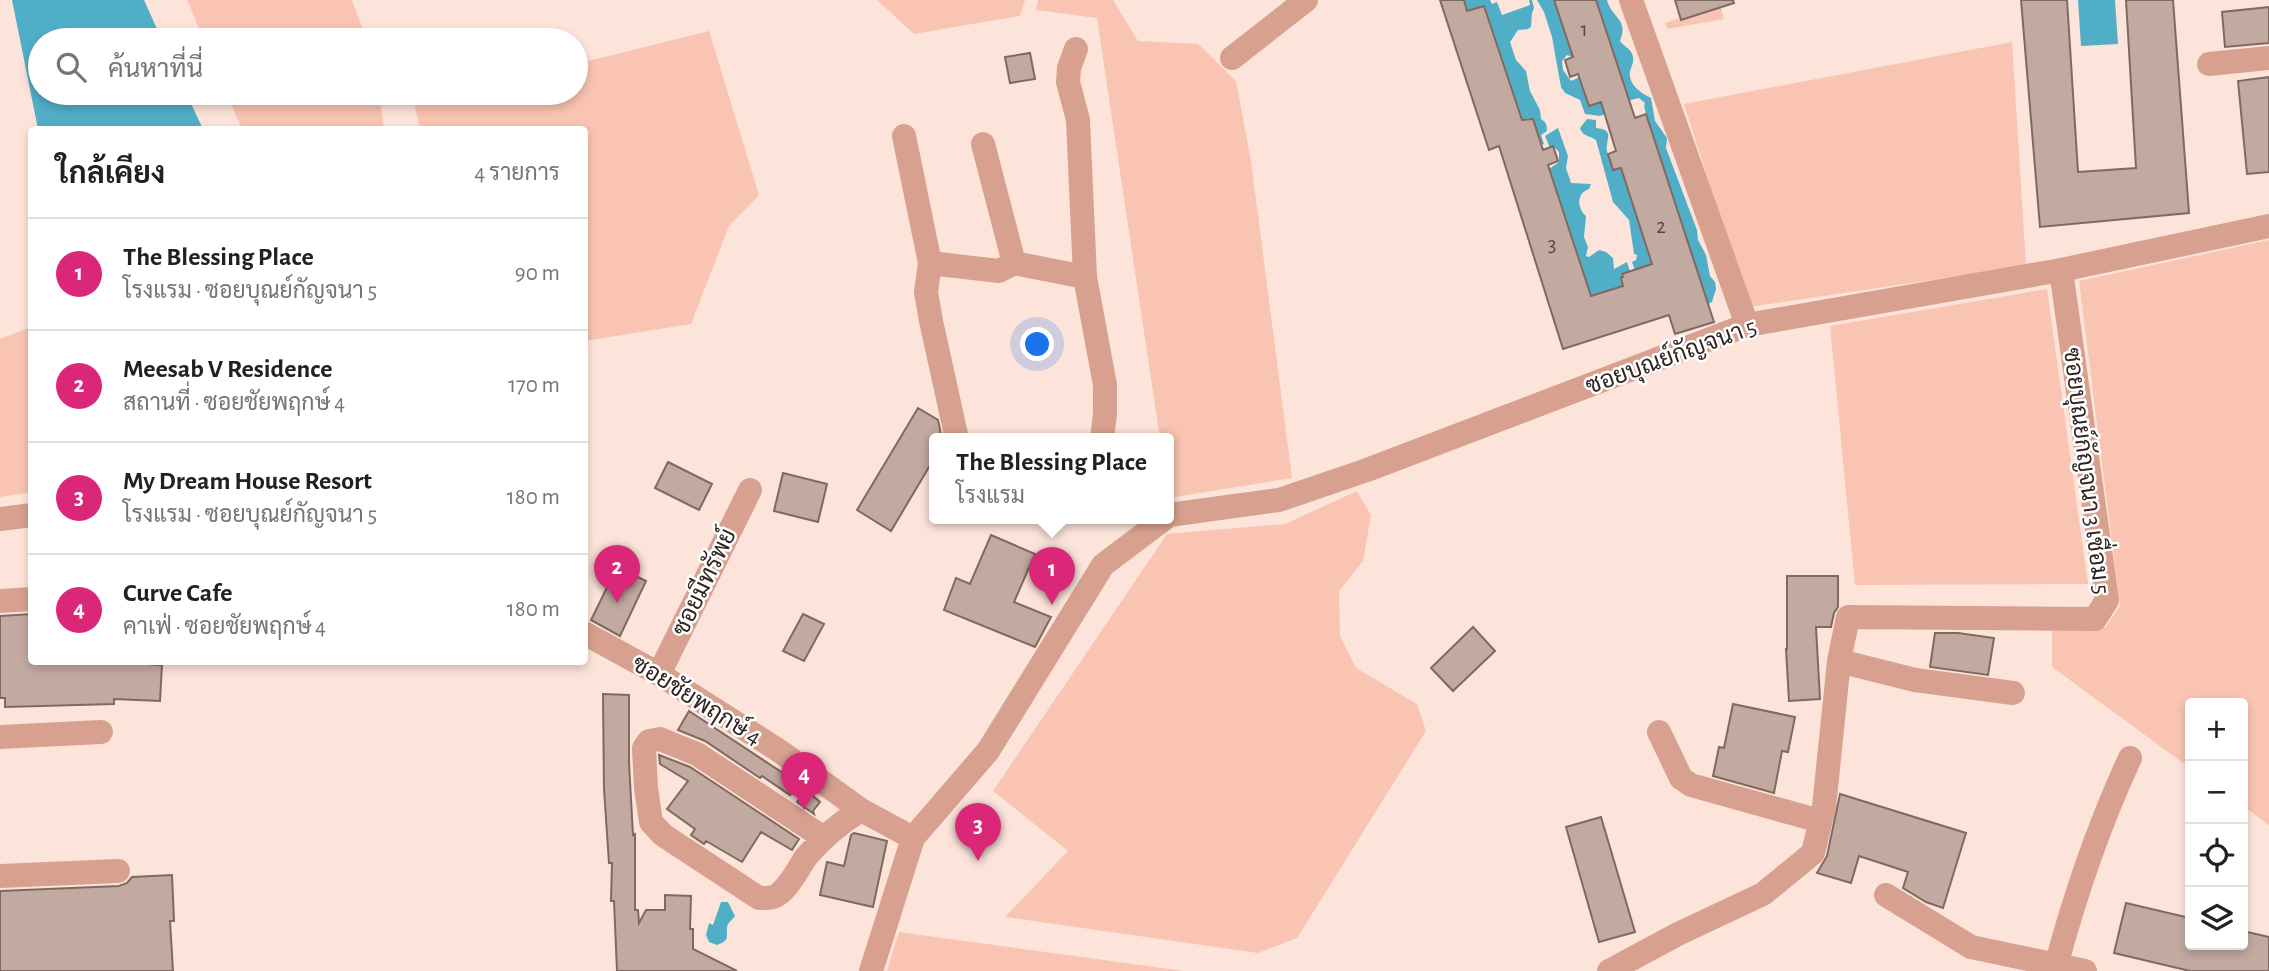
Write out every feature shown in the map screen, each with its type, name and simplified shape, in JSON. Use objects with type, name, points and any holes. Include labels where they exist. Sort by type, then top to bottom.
[{"type":"street","points":[[1232,58],[1306,0]]},
{"type":"street","points":[[1631,0],[1747,325]]},
{"type":"street","points":[[1076,50],[1069,68],[1068,82],[1078,120],[1085,277],[1105,385],[1103,433]]},
{"type":"street","points":[[2210,64],[2269,58]]},
{"type":"street","points":[[904,136],[930,263],[926,292],[956,433]]},
{"type":"street","points":[[983,144],[1014,263]]},
{"type":"street","name":"ซอยบุณย์กัญจนา 5","points":[[1174,514],[1279,500],[1367,470],[1747,325],[2061,270],[2269,226]]},
{"type":"street","points":[[930,263],[999,271],[1014,263],[1085,277]]},
{"type":"street","name":"ซอยบุณย์กัญจนา 3 เชื่อม 5","points":[[1609,971],[1678,934],[1763,894],[1813,853],[1824,807],[1839,661],[1848,617],[2095,619],[2107,600],[2061,270]]},
{"type":"street","name":"ซอยมีทรัพย์","points":[[659,674],[750,489]]},
{"type":"street","points":[[0,520],[28,516]]},
{"type":"street","points":[[870,971],[913,838],[988,751],[1103,565],[1149,524]]},
{"type":"street","points":[[0,601],[28,599]]},
{"type":"street","name":"ซอยชัยพฤกษ์ 4","points":[[588,635],[659,674],[778,750],[861,810],[913,838]]},
{"type":"street","points":[[1839,661],[1914,680],[2013,693]]},
{"type":"street","points":[[0,737],[102,732]]},
{"type":"street","points":[[1659,732],[1681,778],[1691,785],[1820,821]]},
{"type":"street","points":[[824,838],[697,754],[660,739],[649,741],[643,748],[651,822],[663,835],[759,898],[772,898],[781,892],[824,838],[861,810]]},
{"type":"street","points":[[2056,966],[2071,908],[2116,784],[2130,758]]},
{"type":"street","points":[[0,876],[118,871]]},
{"type":"street","points":[[1886,895],[1971,947],[2085,971]]},
{"type":"shaded area","points":[[187,0],[352,0],[362,28],[199,28]]},
{"type":"shaded area","points":[[877,0],[1025,0],[1020,16],[914,34]]},
{"type":"shaded area","points":[[1038,0],[1113,0],[1138,41],[1198,44],[1236,81],[1251,161],[1292,478],[1174,497],[1174,433],[1159,433],[1097,18],[1036,10]]},
{"type":"shaded area","points":[[1716,0],[1736,0],[1720,4],[1724,19],[1667,29],[1665,23],[1718,8]]},
{"type":"shaded area","points":[[709,31],[759,195],[729,226],[691,324],[588,341],[588,126],[419,126],[414,105],[588,105],[588,61]]},
{"type":"shaded area","points":[[2012,42],[2026,266],[1749,307],[1684,104]]},
{"type":"shaded area","points":[[231,105],[381,105],[384,126],[241,126]]},
{"type":"shaded area","points":[[2269,240],[2269,825],[2248,810],[2248,698],[2185,698],[2185,764],[2052,667],[2052,628],[2106,627],[2120,606],[2079,281]]},
{"type":"shaded area","points":[[2047,289],[2088,584],[1855,585],[1830,326]]},
{"type":"shaded area","points":[[28,328],[28,492],[0,497],[0,339]]},
{"type":"shaded area","points":[[1357,491],[1371,515],[1363,561],[1339,591],[1340,636],[1356,668],[1417,704],[1426,731],[1297,938],[1258,953],[1005,917],[1068,851],[993,791],[1167,534],[1285,524]]},
{"type":"shaded area","points":[[899,932],[1184,971],[887,971]]},
{"type":"water","points":[[12,0],[144,0],[157,28],[28,28],[28,79]]},
{"type":"water","points":[[1464,0],[1490,0],[1492,4],[1497,2],[1502,15],[1530,5],[1529,0],[1532,0],[1534,8],[1531,27],[1518,30],[1510,42],[1516,60],[1526,71],[1530,91],[1546,125],[1547,131],[1541,135],[1544,144],[1515,154],[1533,119],[1522,120],[1506,71],[1489,76],[1500,55],[1484,6],[1467,11]]},
{"type":"water","points":[[1537,0],[1554,0],[1573,57],[1567,55],[1562,61],[1563,70],[1571,81],[1580,77],[1589,106],[1606,101],[1610,112],[1600,116],[1585,114],[1580,100],[1565,93],[1561,87],[1552,37]]},
{"type":"water","points":[[1596,0],[1607,0],[1621,23],[1620,41],[1633,56],[1631,80],[1639,91],[1651,98],[1655,121],[1667,138],[1666,148],[1697,230],[1698,240],[1706,255],[1710,276],[1715,282],[1712,302],[1708,304],[1646,114],[1645,103],[1639,98],[1622,102],[1627,93]]},
{"type":"water","points":[[2078,0],[2115,0],[2118,44],[2081,46]]},
{"type":"water","points":[[33,105],[192,105],[202,126],[37,126]]},
{"type":"water","points":[[1587,119],[1596,120],[1596,128],[1608,133],[1609,159],[1613,170],[1621,168],[1658,281],[1635,270],[1632,262],[1637,255],[1634,254],[1629,220],[1613,202],[1596,140],[1581,131],[1580,128]]},
{"type":"water","points":[[1558,128],[1568,156],[1566,168],[1571,183],[1591,184],[1579,201],[1586,216],[1586,256],[1589,257],[1599,250],[1606,252],[1613,258],[1614,269],[1627,262],[1630,271],[1622,274],[1623,286],[1575,301],[1586,279],[1565,215],[1548,220],[1559,199],[1549,169],[1559,162],[1559,152],[1554,147],[1550,148],[1545,136]]},
{"type":"water","points":[[721,902],[728,902],[735,916],[728,924],[726,939],[717,945],[709,942],[706,935],[709,923],[713,925]]},
{"type":"building","points":[[1440,0],[1464,0],[1467,11],[1484,6],[1522,120],[1533,119],[1543,150],[1553,146],[1558,161],[1548,165],[1591,296],[1623,286],[1622,274],[1652,264],[1621,168],[1613,170],[1608,154],[1616,151],[1601,102],[1589,106],[1578,74],[1570,77],[1565,60],[1573,57],[1554,0],[1596,0],[1635,118],[1646,114],[1714,322],[1675,334],[1669,315],[1563,349],[1499,146],[1489,150]]},
{"type":"building","points":[[1675,0],[1733,0],[1734,3],[1681,20]]},
{"type":"building","points":[[2021,0],[2067,0],[2078,172],[2136,168],[2126,0],[2173,0],[2189,213],[2040,227]]},
{"type":"building","points":[[2269,7],[2269,43],[2225,47],[2222,12]]},
{"type":"building","points":[[1030,53],[1035,79],[1010,83],[1005,57]]},
{"type":"building","points":[[2269,77],[2269,172],[2247,174],[2238,81]]},
{"type":"building","points":[[918,408],[938,420],[941,433],[929,433],[929,467],[891,531],[857,510]]},
{"type":"building","points":[[668,462],[712,484],[699,510],[655,488]]},
{"type":"building","points":[[783,473],[827,484],[818,522],[774,511]]},
{"type":"building","points":[[991,535],[1035,554],[1014,602],[1051,617],[1035,647],[944,610],[956,578],[970,584]]},
{"type":"building","points":[[617,567],[646,581],[620,636],[591,620]]},
{"type":"building","points":[[1787,576],[1838,576],[1838,607],[1831,627],[1816,627],[1820,699],[1789,701],[1786,649]]},
{"type":"building","points":[[28,614],[28,665],[162,665],[160,701],[114,699],[114,704],[5,707],[5,698],[0,698],[0,616]]},
{"type":"building","points":[[803,614],[824,624],[804,661],[783,651]]},
{"type":"building","points":[[1473,627],[1495,651],[1453,691],[1431,668]]},
{"type":"building","points":[[1935,633],[1994,638],[1988,675],[1930,667]]},
{"type":"building","points":[[603,694],[629,695],[629,763],[633,835],[635,834],[635,910],[638,910],[639,923],[646,910],[665,910],[665,895],[691,896],[690,929],[693,929],[693,949],[737,971],[617,971],[614,901],[611,901],[612,863],[609,863],[604,789]]},
{"type":"building","points":[[1733,704],[1795,717],[1788,752],[1782,751],[1774,793],[1713,776],[1719,747],[1724,748]]},
{"type":"building","points":[[689,711],[798,783],[790,795],[705,741],[678,730]]},
{"type":"building","points":[[659,755],[690,767],[799,839],[792,850],[761,832],[742,862],[691,835],[695,829],[667,809],[688,781],[660,764]]},
{"type":"building","points":[[806,790],[820,802],[813,811],[814,814],[797,802]]},
{"type":"building","points":[[1840,794],[1966,833],[1943,908],[1926,902],[1903,888],[1908,872],[1859,856],[1851,883],[1817,873],[1827,856]]},
{"type":"building","points":[[1601,817],[1635,932],[1599,942],[1566,827]]},
{"type":"building","points":[[854,833],[887,841],[873,907],[820,895],[827,862],[844,866],[851,835]]},
{"type":"building","points":[[172,875],[174,921],[170,921],[173,971],[0,971],[0,891],[119,886],[132,877]]},
{"type":"building","points":[[2126,903],[2185,917],[2185,950],[2248,950],[2248,932],[2269,937],[2269,971],[2190,971],[2114,953]]},
{"type":"place","name":"Meesab V Residence","points":[[617,603]]},
{"type":"place","name":"The Blessing Place","points":[[1052,605]]},
{"type":"place","name":"Curve Cafe","points":[[804,810]]},
{"type":"place","name":"My Dream House Resort","points":[[978,861]]}]
